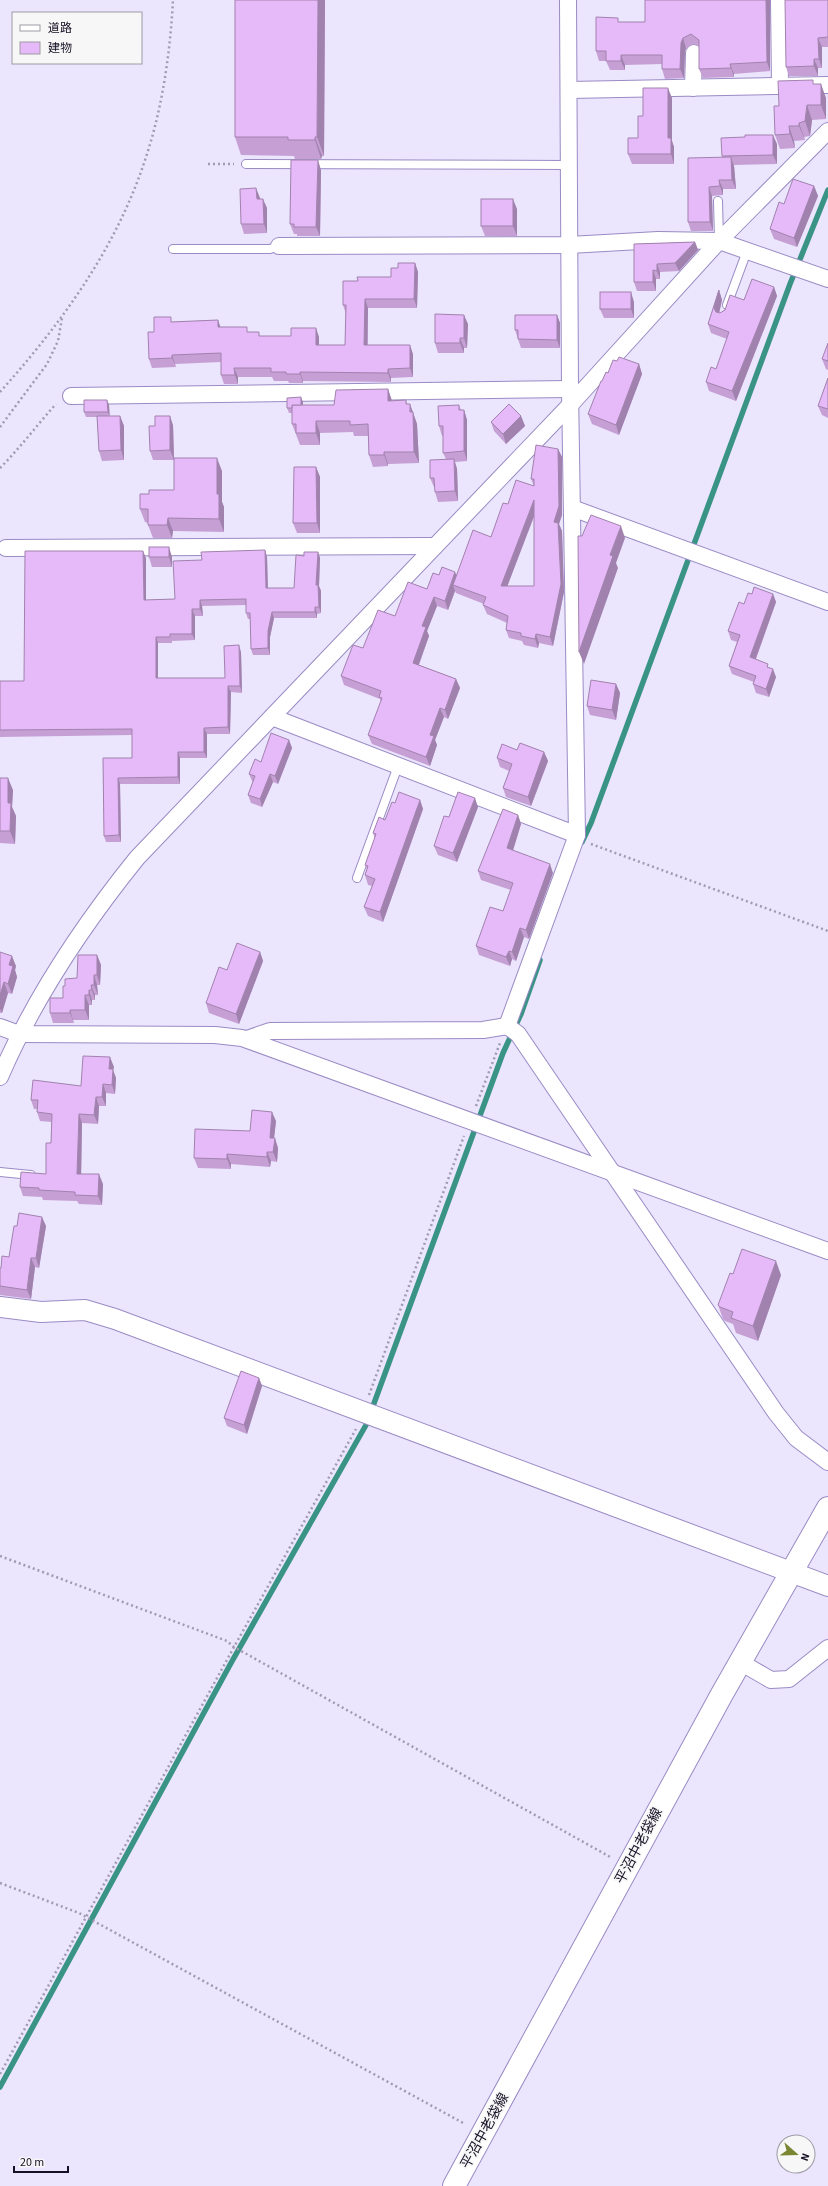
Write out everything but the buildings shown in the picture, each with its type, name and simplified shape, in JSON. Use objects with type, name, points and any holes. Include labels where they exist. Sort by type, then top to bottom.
[{"type":"main road","name":"平沼中老袋線","points":[[454,2186],[740,1662],[828,1508]]},
{"type":"street","points":[[507,1026],[577,837],[569,245],[568,0]]},
{"type":"street","points":[[779,0],[780,86]]},
{"type":"street","points":[[693,88],[694,53]]},
{"type":"street","points":[[569,90],[828,85]]},
{"type":"street","points":[[0,1077],[19,1034],[93,915],[137,858],[435,546],[571,396],[719,241],[828,131]]},
{"type":"street","points":[[279,246],[569,245],[658,240],[719,241],[828,280]]},
{"type":"street","points":[[71,396],[571,396]]},
{"type":"street","points":[[572,508],[828,602]]},
{"type":"street","points":[[3,548],[435,546]]},
{"type":"street","points":[[272,718],[577,837]]},
{"type":"street","points":[[247,1039],[270,1031],[483,1030],[507,1026],[518,1034],[615,1174],[776,1413],[796,1438],[828,1462]]},
{"type":"street","points":[[0,1027],[19,1034],[215,1036],[247,1039],[828,1251]]},
{"type":"street","points":[[0,1307],[41,1312],[85,1310],[108,1316],[792,1571],[828,1586]]},
{"type":"street","points":[[740,1662],[771,1680],[789,1679],[828,1648]]},
{"type":"lane","points":[[246,164],[569,165]]},
{"type":"lane","points":[[718,201],[719,241]]},
{"type":"lane","points":[[173,249],[270,249],[279,246]]},
{"type":"lane","points":[[726,310],[747,251]]},
{"type":"lane","points":[[357,878],[398,766]]},
{"type":"lane","points":[[0,1172],[41,1176]]},
{"type":"path","points":[[0,392],[43,343],[62,317],[93,271],[115,233],[144,164],[154,130],[168,63],[173,0]]},
{"type":"path","points":[[208,164],[246,164]]},
{"type":"path","points":[[0,427],[46,364],[58,341],[62,317]]},
{"type":"path","points":[[0,468],[23,445],[34,428],[58,403],[71,396]]},
{"type":"path","points":[[577,837],[828,930]]},
{"type":"path","points":[[0,2074],[234,1647],[356,1430],[470,1121],[507,1026]]},
{"type":"path","points":[[0,1556],[227,1641],[234,1647],[628,1867]]},
{"type":"path","points":[[0,1883],[87,1917],[483,2134]]},
{"type":"waterway","points":[[582,842],[591,823],[790,284],[828,190]]},
{"type":"waterway","points":[[0,2087],[231,1663],[366,1425],[503,1053],[521,1014],[540,960]]}]
